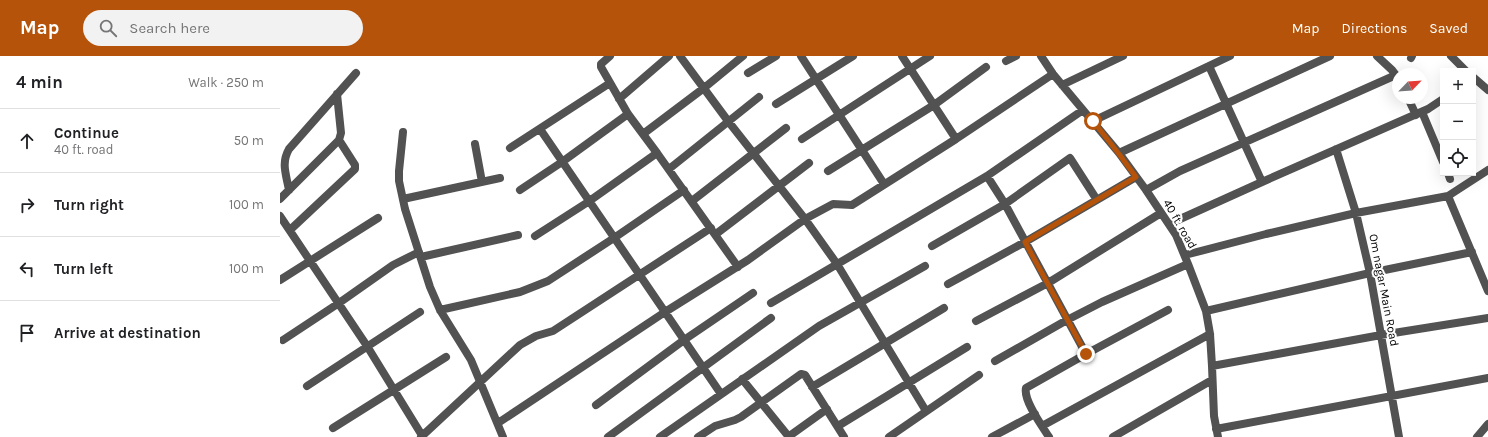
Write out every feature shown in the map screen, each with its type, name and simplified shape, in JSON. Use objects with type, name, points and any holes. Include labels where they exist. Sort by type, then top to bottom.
[{"type":"street","points":[[610,56],[601,64],[601,67],[628,114],[669,168],[738,267]]},
{"type":"street","points":[[619,99],[669,56]]},
{"type":"street","points":[[680,56],[753,154],[805,219],[837,264],[926,411]]},
{"type":"street","points":[[643,134],[704,88],[743,56]]},
{"type":"street","points":[[748,73],[776,56]]},
{"type":"street","points":[[801,56],[884,184]]},
{"type":"street","points":[[776,104],[853,56]]},
{"type":"street","points":[[902,56],[956,140]]},
{"type":"street","points":[[802,139],[930,56]]},
{"type":"street","points":[[1006,61],[1016,56]]},
{"type":"street","name":"40 ft. road","points":[[1041,56],[1053,74],[1093,121],[1146,190],[1169,224],[1185,255],[1206,311],[1210,334],[1214,416],[1218,433]]},
{"type":"street","points":[[1062,85],[1123,56]]},
{"type":"street","points":[[1093,121],[1230,56]]},
{"type":"street","points":[[1119,154],[1330,56]]},
{"type":"street","points":[[1377,56],[1392,71]]},
{"type":"street","points":[[1452,57],[1463,68]]},
{"type":"street","points":[[1209,66],[1262,182]]},
{"type":"street","points":[[828,171],[934,105],[986,67]]},
{"type":"street","points":[[289,190],[284,162],[285,156],[289,149],[356,73]]},
{"type":"street","points":[[498,423],[665,312],[738,267],[805,219],[833,204],[852,204],[956,140],[1053,74]]},
{"type":"street","points":[[1146,190],[1180,171],[1392,78]]},
{"type":"street","points":[[1476,80],[1488,90]]},
{"type":"street","points":[[510,148],[540,130],[610,83]]},
{"type":"street","points":[[280,199],[339,140],[341,133],[337,94]]},
{"type":"street","points":[[669,168],[759,97]]},
{"type":"street","points":[[1169,224],[1419,113],[1440,101]]},
{"type":"street","points":[[1412,104],[1419,113],[1440,156]]},
{"type":"street","points":[[771,303],[987,176],[1083,110]]},
{"type":"street","points":[[520,190],[562,162],[628,114]]},
{"type":"street","points":[[692,201],[786,128]]},
{"type":"street","points":[[540,130],[721,394]]},
{"type":"street","points":[[402,132],[399,181],[403,199],[430,287],[440,310],[470,360],[503,437]]},
{"type":"street","points":[[290,230],[355,169],[355,165],[339,140]]},
{"type":"street","points":[[475,144],[482,182]]},
{"type":"street","name":"Om nagar Main Road","points":[[1336,149],[1356,213],[1370,273],[1399,437]]},
{"type":"street","points":[[535,236],[588,202],[657,153]]},
{"type":"street","points":[[932,246],[1005,204],[1070,158],[1097,200]]},
{"type":"street","points":[[280,216],[311,260],[367,346],[422,437],[479,382],[524,342],[536,336],[553,331],[640,275],[714,231],[779,186],[809,163]]},
{"type":"street","points":[[1185,255],[1356,213],[1448,196],[1488,170]]},
{"type":"street","points":[[987,176],[1005,204],[1086,354]]},
{"type":"street","points":[[948,284],[1025,242],[1136,177]]},
{"type":"street","points":[[403,199],[500,178]]},
{"type":"street","points":[[440,310],[520,292],[548,281],[684,190]]},
{"type":"street","points":[[1448,196],[1488,291]]},
{"type":"street","points":[[976,321],[1048,283],[1161,213]]},
{"type":"street","points":[[280,280],[378,218]]},
{"type":"street","points":[[283,340],[393,265],[420,255],[518,235]]},
{"type":"street","points":[[1206,311],[1370,273],[1472,252]]},
{"type":"street","points":[[995,361],[1102,302],[1188,264]]},
{"type":"street","points":[[660,437],[819,326],[925,266]]},
{"type":"street","points":[[596,405],[684,340],[753,292]]},
{"type":"street","points":[[812,387],[944,308]]},
{"type":"street","points":[[1049,437],[1035,414],[1025,392],[1026,388],[1168,310]]},
{"type":"street","points":[[307,386],[420,312]]},
{"type":"street","points":[[608,437],[771,318]]},
{"type":"street","points":[[1212,366],[1381,335],[1488,318]]},
{"type":"street","points":[[1042,426],[1210,334]]},
{"type":"street","points":[[838,426],[967,347]]},
{"type":"street","points":[[333,428],[446,357]]},
{"type":"street","points":[[698,437],[715,426],[741,417],[801,374],[805,376],[844,437]]},
{"type":"street","points":[[891,436],[979,375]]},
{"type":"street","points":[[1218,433],[1488,378]]},
{"type":"street","points":[[742,379],[788,437],[827,409]]},
{"type":"street","points":[[1113,437],[1212,380]]},
{"type":"street","points":[[992,437],[1035,414]]},
{"type":"street","points":[[1477,437],[1488,424]]},
{"type":"route","points":[[1086,354],[1025,242],[1136,177],[1093,121]]}]
